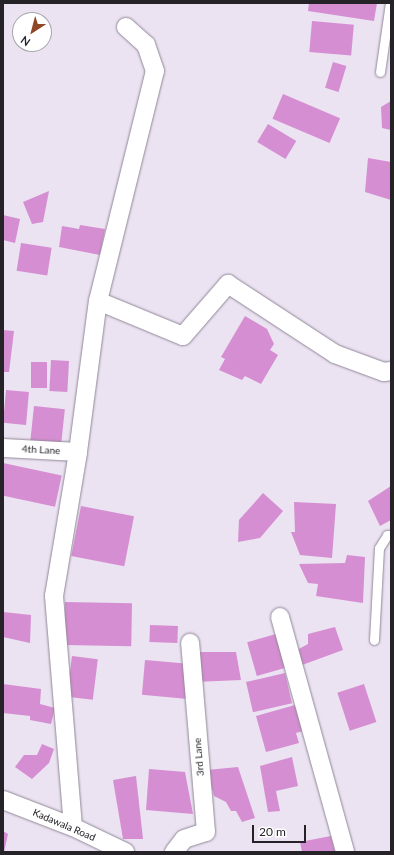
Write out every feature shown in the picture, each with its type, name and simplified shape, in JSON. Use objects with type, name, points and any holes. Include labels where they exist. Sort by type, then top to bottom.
[{"type":"street","points":[[73,827],[54,596],[78,452],[98,301],[155,71],[146,45],[126,27]]},
{"type":"street","points":[[98,301],[184,336],[228,284],[336,354],[384,372],[391,371]]},
{"type":"street","name":"4th Lane","points":[[3,448],[78,452]]},
{"type":"street","points":[[280,617],[345,852]]},
{"type":"street","name":"3rd Lane","points":[[174,852],[184,839],[206,832],[190,643]]},
{"type":"street","name":"Kadawala Road","points":[[3,800],[73,827],[124,852]]},
{"type":"lane","points":[[380,72],[390,3]]},
{"type":"lane","points":[[374,640],[379,548],[387,535],[391,536]]},
{"type":"building","points":[[309,3],[377,3],[374,21],[308,11]]},
{"type":"building","points":[[312,21],[354,25],[351,56],[309,52]]},
{"type":"building","points":[[333,62],[346,66],[338,92],[325,88]]},
{"type":"building","points":[[283,94],[340,118],[330,143],[272,119]]},
{"type":"building","points":[[391,101],[391,130],[382,128],[381,107]]},
{"type":"building","points":[[268,124],[296,141],[285,159],[257,142]]},
{"type":"building","points":[[368,158],[391,162],[391,200],[365,192]]},
{"type":"building","points":[[49,191],[43,222],[32,224],[23,202]]},
{"type":"building","points":[[3,215],[20,219],[15,243],[3,240]]},
{"type":"building","points":[[80,225],[105,229],[100,255],[59,247],[62,226],[79,229]]},
{"type":"building","points":[[21,243],[52,248],[47,276],[17,271]]},
{"type":"building","points":[[245,316],[267,329],[274,344],[270,350],[278,355],[261,384],[245,376],[242,380],[219,370],[225,359],[221,357]]},
{"type":"building","points":[[3,330],[14,331],[9,372],[3,372]]},
{"type":"building","points":[[51,360],[69,361],[67,392],[49,391]]},
{"type":"building","points":[[31,362],[47,362],[47,388],[31,388]]},
{"type":"building","points":[[6,390],[29,392],[26,425],[3,423]]},
{"type":"building","points":[[34,406],[65,409],[61,445],[30,442]]},
{"type":"building","points":[[3,463],[62,475],[55,507],[3,496]]},
{"type":"building","points":[[391,486],[391,520],[380,526],[368,501]]},
{"type":"building","points":[[263,493],[283,511],[260,538],[238,542],[239,520]]},
{"type":"building","points":[[294,502],[336,504],[332,558],[300,555],[291,532],[295,532]]},
{"type":"building","points":[[81,506],[134,516],[124,566],[71,556]]},
{"type":"building","points":[[347,555],[365,557],[363,603],[316,596],[318,584],[308,583],[299,564],[345,563]]},
{"type":"building","points":[[65,602],[132,603],[131,646],[64,645]]},
{"type":"building","points":[[3,612],[31,615],[30,643],[3,637]]},
{"type":"building","points":[[150,625],[178,626],[177,643],[149,642]]},
{"type":"building","points":[[335,627],[343,650],[302,665],[297,650],[308,644],[308,634]]},
{"type":"building","points":[[276,634],[286,668],[257,676],[247,642]]},
{"type":"building","points":[[196,652],[236,652],[241,680],[194,682]]},
{"type":"building","points":[[72,656],[98,659],[93,700],[67,697]]},
{"type":"building","points":[[145,660],[191,664],[188,699],[142,695]]},
{"type":"building","points":[[285,673],[292,703],[253,712],[246,682]]},
{"type":"building","points":[[3,684],[41,689],[40,704],[55,708],[51,724],[30,720],[30,716],[3,713]]},
{"type":"building","points":[[364,684],[376,722],[350,731],[337,693]]},
{"type":"building","points":[[295,705],[303,731],[296,733],[299,743],[266,752],[256,716]]},
{"type":"building","points":[[42,744],[54,749],[49,763],[32,779],[15,767],[24,755],[37,755]]},
{"type":"building","points":[[292,757],[298,786],[276,791],[280,811],[268,812],[260,766]]},
{"type":"building","points":[[238,767],[255,818],[242,822],[236,811],[231,811],[226,802],[214,796],[207,770]]},
{"type":"building","points":[[149,769],[185,772],[193,814],[146,810]]},
{"type":"building","points":[[136,776],[143,839],[123,839],[113,780]]},
{"type":"building","points":[[3,831],[8,834],[4,852],[3,852]]},
{"type":"building","points":[[331,836],[335,852],[302,852],[300,842]]}]
